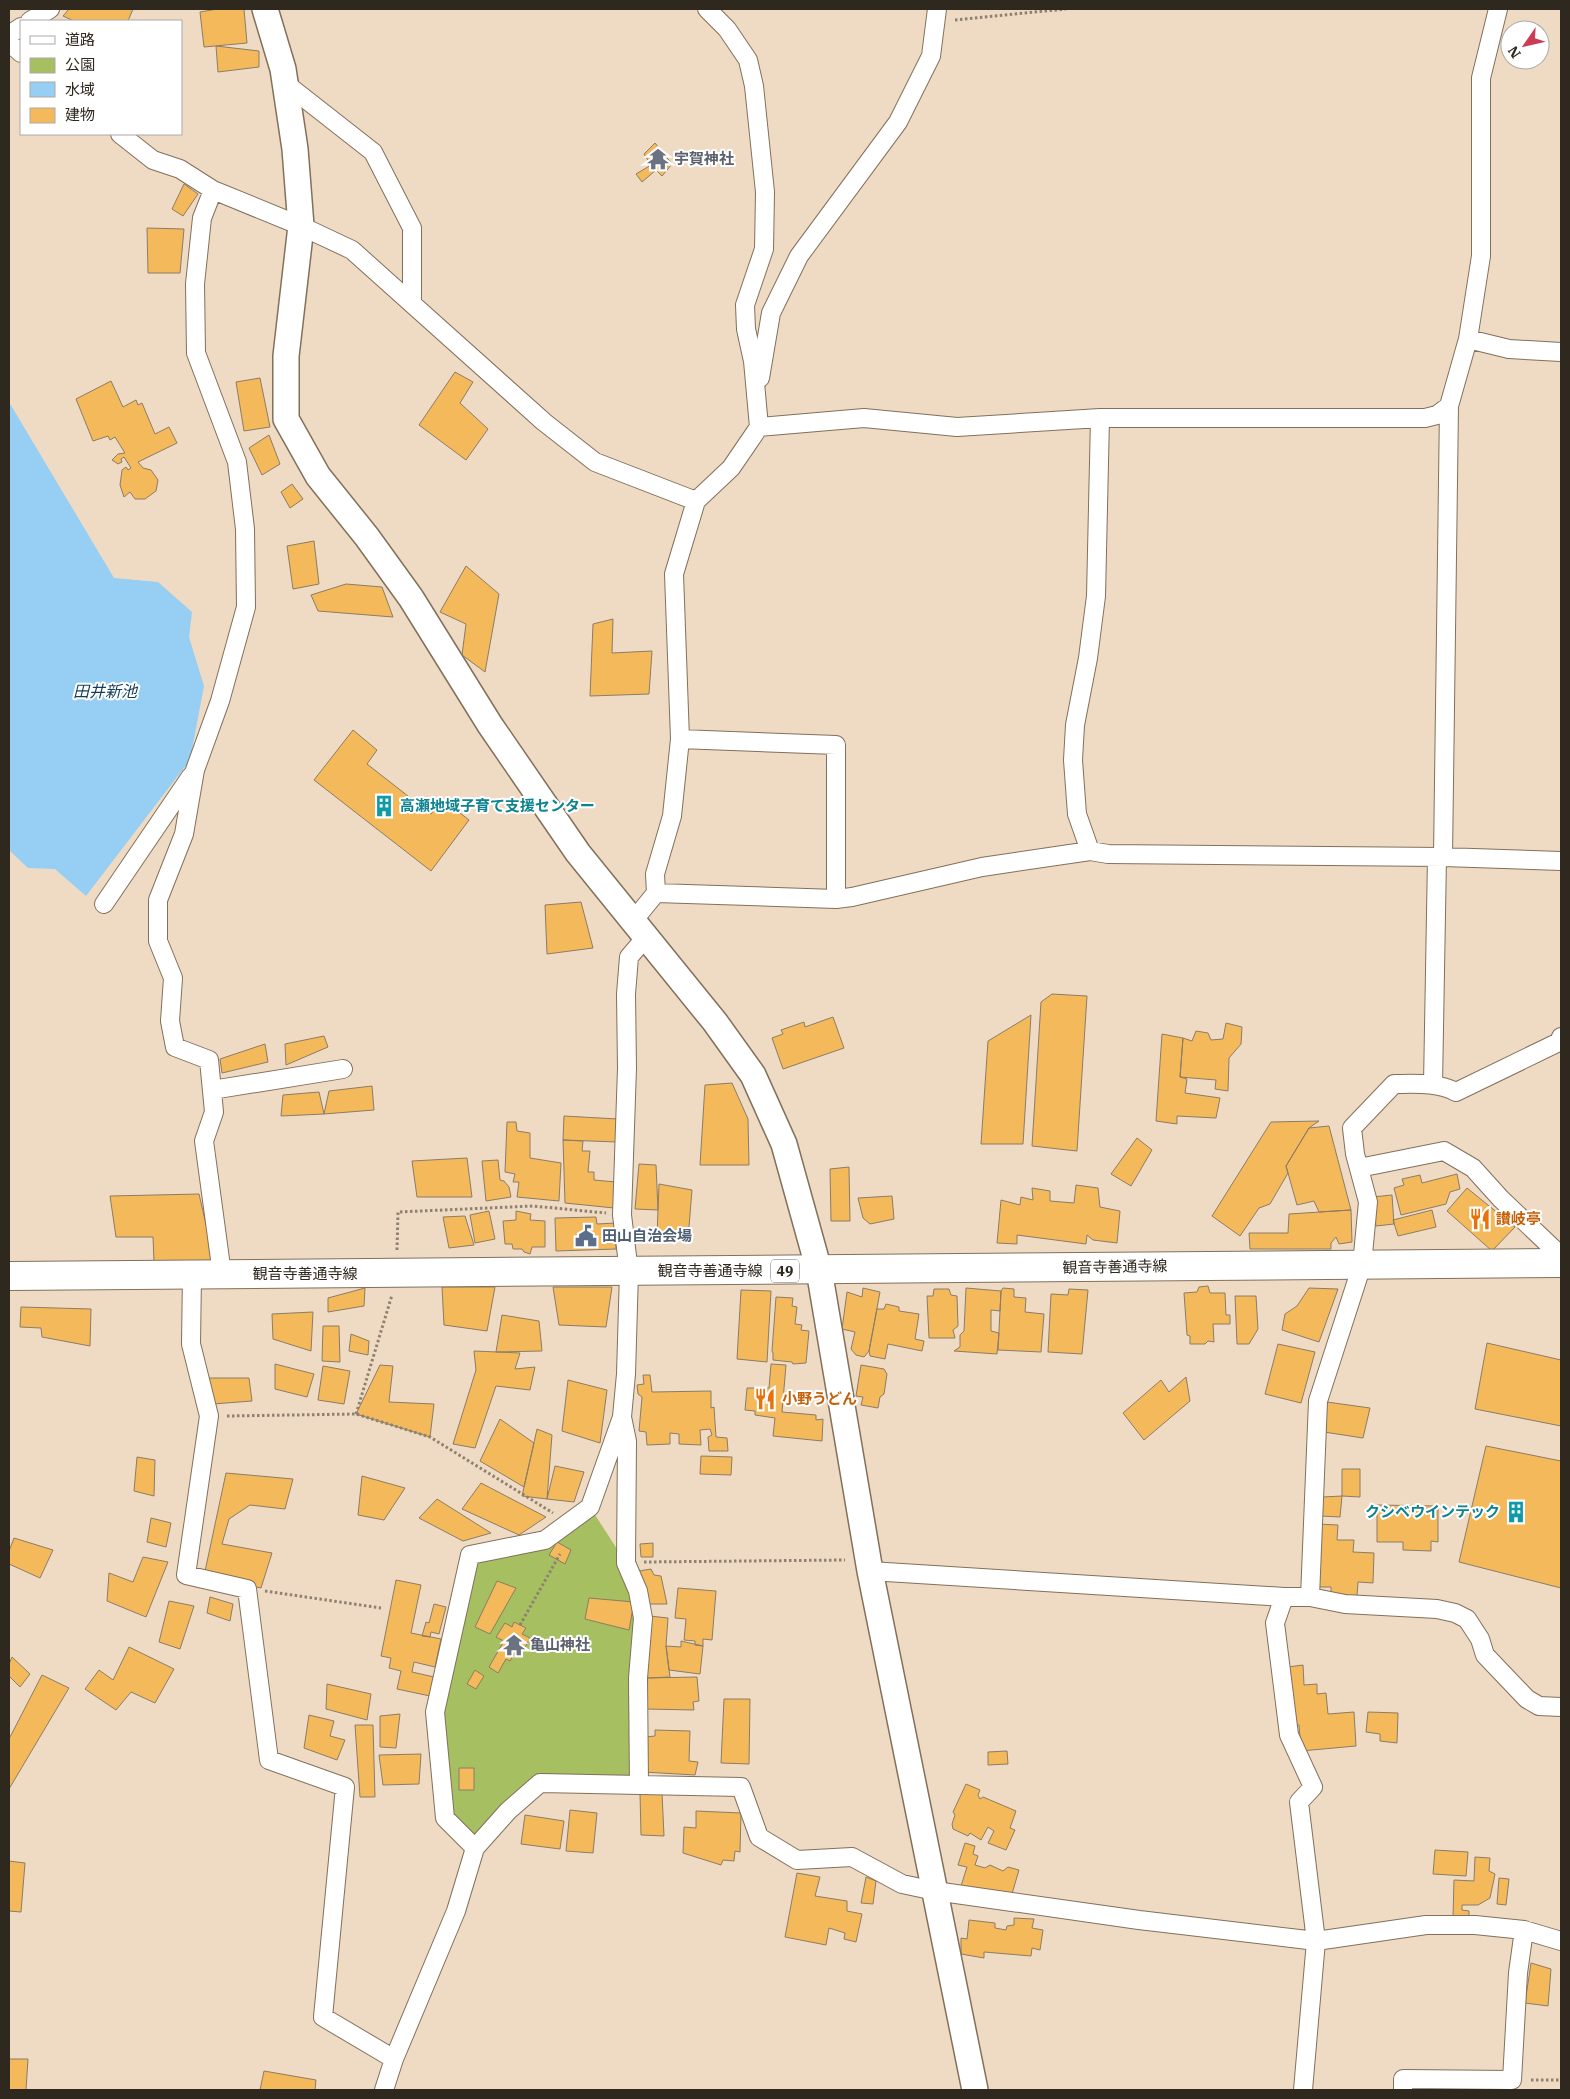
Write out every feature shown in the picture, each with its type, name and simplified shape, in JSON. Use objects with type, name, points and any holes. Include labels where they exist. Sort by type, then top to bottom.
[{"type":"main road","name":"観音寺善通寺線","points":[[9,1276],[629,1272],[1561,1262]]},
{"type":"street","points":[[32,20],[50,9]]},
{"type":"street","points":[[265,9],[285,84],[294,149],[301,226],[286,356],[286,419],[318,476],[368,537],[411,598],[495,733],[578,853],[715,1022],[753,1075],[784,1144],[819,1270],[869,1565],[975,2090]]},
{"type":"street","points":[[475,1848],[445,1818],[442,1764],[435,1712],[470,1555],[544,1540],[590,1507],[622,1417],[626,1374],[629,1272],[622,1215],[627,1068],[626,994],[629,957],[656,893],[656,874],[672,816],[680,739],[674,574],[696,501],[731,468],[758,427],[757,395],[745,313],[745,304],[764,249],[765,192],[754,86],[748,60],[727,29],[707,9]]},
{"type":"street","points":[[1433,1085],[1440,857],[1449,406],[1468,340],[1481,256],[1481,78],[1498,9]]},
{"type":"street","points":[[757,395],[771,313],[799,256],[898,122],[931,56],[936,15]]},
{"type":"street","points":[[9,35],[20,28]]},
{"type":"street","points":[[9,42],[20,52]]},
{"type":"street","points":[[285,84],[373,152],[412,228],[412,303]]},
{"type":"street","points":[[121,135],[153,160],[180,169],[213,190],[301,226],[352,250],[544,422],[595,462],[696,501]]},
{"type":"street","points":[[213,190],[202,218],[196,284],[196,353],[237,462],[244,529],[246,607],[220,701],[195,770],[184,834],[158,900],[158,941],[174,978],[170,1021],[175,1047],[210,1060],[214,1112],[204,1141],[222,1274]]},
{"type":"street","points":[[1468,340],[1510,349],[1561,352]]},
{"type":"street","points":[[758,427],[864,418],[956,427],[1100,418],[1425,418],[1436,415],[1449,406]]},
{"type":"street","points":[[1090,851],[1078,814],[1073,760],[1076,725],[1088,658],[1096,596],[1100,418]]},
{"type":"street","points":[[680,739],[836,745],[836,899]]},
{"type":"street","points":[[104,904],[195,770]]},
{"type":"street","points":[[656,893],[836,899],[982,867],[1090,851],[1108,854],[1440,857],[1561,861]]},
{"type":"street","points":[[1310,1597],[1318,1401],[1362,1265],[1368,1202],[1359,1168],[1352,1128],[1394,1084],[1433,1085],[1446,1087],[1456,1092],[1560,1040]]},
{"type":"street","points":[[212,1090],[343,1069]]},
{"type":"street","points":[[1359,1168],[1444,1151],[1473,1168],[1508,1206],[1561,1256]]},
{"type":"street","points":[[192,1275],[191,1344],[209,1416],[186,1575],[247,1589],[269,1760],[345,1787],[323,2017],[394,2058]]},
{"type":"street","points":[[622,1417],[627,1440],[626,1563],[638,1591],[643,1618],[638,1678],[638,1785]]},
{"type":"street","points":[[869,1565],[1284,1597],[1310,1597],[1345,1604],[1437,1609],[1455,1613],[1468,1619],[1480,1639],[1485,1655],[1527,1698],[1539,1706],[1561,1707]]},
{"type":"street","points":[[1284,1597],[1276,1623],[1289,1735],[1313,1787],[1299,1802],[1316,1941],[1303,2090]]},
{"type":"street","points":[[384,2090],[394,2058],[456,1911],[475,1848],[508,1811],[540,1783],[741,1787],[759,1837],[797,1860],[852,1857],[902,1884],[935,1891],[1138,1920],[1316,1941],[1426,1925],[1475,1925],[1524,1930],[1561,1941]]},
{"type":"street","points":[[1403,2090],[1403,2079],[1512,2080],[1518,1973],[1524,1930]]},
{"type":"path","points":[[936,15],[1066,9]]},
{"type":"path","points":[[356,1414],[395,1287],[398,1212],[533,1206],[622,1215]]},
{"type":"path","points":[[209,1416],[356,1414],[430,1437],[568,1523]]},
{"type":"path","points":[[520,1625],[563,1548]]},
{"type":"path","points":[[626,1563],[869,1565]]},
{"type":"path","points":[[247,1589],[381,1608]]},
{"type":"path","points":[[1512,2080],[1561,2080]]},
{"type":"green space","points":[[590,1507],[626,1563],[638,1591],[639,1785],[540,1783],[475,1848],[445,1818],[435,1712],[470,1555],[545,1540]]},
{"type":"water","name":"田井新池","points":[[9,402],[114,578],[158,582],[192,612],[189,637],[204,686],[190,760],[86,896],[55,869],[28,868],[10,851]]},
{"type":"building","points":[[69,9],[133,9],[128,20],[72,20],[63,16]]},
{"type":"building","points":[[217,9],[244,9],[247,43],[204,47],[200,12]]},
{"type":"building","points":[[216,46],[259,51],[259,67],[218,72]]},
{"type":"building","name":"宇賀神社","points":[[655,143],[672,164],[662,176],[656,170],[642,182],[636,174],[651,165],[644,154]]},
{"type":"building","points":[[184,184],[198,194],[183,216],[172,209]]},
{"type":"building","points":[[147,228],[184,229],[180,273],[148,273]]},
{"type":"building","points":[[455,372],[473,382],[460,403],[488,429],[466,460],[419,425]]},
{"type":"building","points":[[260,378],[270,427],[244,431],[236,382]]},
{"type":"building","points":[[111,381],[123,407],[136,400],[138,405],[142,403],[155,434],[169,427],[177,443],[138,462],[143,468],[151,470],[158,480],[156,491],[145,499],[135,499],[130,492],[124,497],[120,485],[122,470],[126,467],[128,470],[131,468],[124,457],[121,459],[122,462],[118,464],[112,460],[118,454],[125,453],[115,437],[110,440],[108,436],[93,441],[76,399]]},
{"type":"building","points":[[269,435],[280,464],[262,475],[249,448]]},
{"type":"building","points":[[292,484],[303,499],[290,508],[281,492]]},
{"type":"building","points":[[314,541],[319,584],[293,589],[287,546]]},
{"type":"building","points":[[466,566],[499,594],[485,672],[462,655],[466,624],[440,612]]},
{"type":"building","points":[[346,584],[382,587],[393,617],[318,611],[311,595]]},
{"type":"building","points":[[613,619],[612,653],[652,651],[649,694],[590,696],[593,624]]},
{"type":"building","name":"高瀬地域子育て支援センター","points":[[353,730],[377,750],[367,764],[431,814],[442,799],[469,820],[431,871],[314,780]]},
{"type":"building","points":[[581,902],[593,948],[547,954],[545,905]]},
{"type":"building","points":[[1052,994],[1087,996],[1077,1151],[1032,1146],[1041,1002]]},
{"type":"building","points":[[1031,1015],[1023,1144],[981,1144],[988,1041]]},
{"type":"building","points":[[833,1017],[844,1048],[783,1069],[772,1038],[783,1034],[781,1030],[804,1022],[805,1027]]},
{"type":"building","points":[[1226,1023],[1242,1027],[1241,1044],[1229,1058],[1228,1091],[1215,1089],[1216,1080],[1180,1077],[1183,1038],[1192,1041],[1196,1031],[1208,1033],[1211,1040],[1223,1039]]},
{"type":"building","points":[[1162,1034],[1183,1038],[1180,1077],[1187,1079],[1185,1093],[1220,1098],[1216,1118],[1177,1116],[1177,1124],[1156,1121]]},
{"type":"building","points":[[324,1036],[328,1047],[286,1065],[285,1044]]},
{"type":"building","points":[[265,1044],[268,1062],[222,1073],[220,1059]]},
{"type":"building","points":[[732,1083],[748,1119],[749,1165],[700,1165],[705,1085]]},
{"type":"building","points":[[372,1086],[374,1110],[324,1114],[329,1091]]},
{"type":"building","points":[[319,1092],[324,1114],[281,1116],[283,1095]]},
{"type":"building","points":[[564,1116],[618,1119],[617,1142],[563,1140]]},
{"type":"building","points":[[1319,1121],[1309,1128],[1286,1166],[1288,1173],[1270,1204],[1259,1208],[1240,1236],[1212,1216],[1271,1122]]},
{"type":"building","points":[[507,1122],[516,1122],[517,1131],[530,1133],[530,1158],[561,1163],[559,1201],[517,1197],[519,1182],[513,1182],[515,1174],[505,1172]]},
{"type":"building","points":[[1329,1126],[1351,1210],[1319,1212],[1314,1201],[1297,1205],[1286,1166],[1309,1128]]},
{"type":"building","points":[[1137,1138],[1152,1150],[1131,1186],[1111,1174]]},
{"type":"building","points":[[563,1140],[583,1141],[582,1151],[590,1151],[588,1172],[594,1172],[594,1180],[616,1182],[614,1208],[565,1203]]},
{"type":"building","points":[[467,1158],[472,1197],[417,1197],[412,1161]]},
{"type":"building","points":[[498,1160],[500,1180],[504,1181],[509,1187],[511,1197],[486,1201],[482,1161]]},
{"type":"building","points":[[639,1164],[656,1165],[658,1210],[635,1209]]},
{"type":"building","points":[[849,1167],[850,1221],[831,1221],[830,1169]]},
{"type":"building","points":[[1457,1174],[1460,1189],[1450,1192],[1446,1204],[1401,1215],[1394,1188],[1404,1185],[1402,1179],[1420,1175],[1422,1183]]},
{"type":"building","points":[[659,1184],[692,1190],[688,1239],[657,1236]]},
{"type":"building","points":[[1076,1185],[1098,1188],[1100,1207],[1120,1211],[1117,1243],[1093,1240],[1087,1235],[1086,1244],[1017,1235],[1017,1244],[997,1243],[1001,1200],[1020,1205],[1021,1197],[1033,1200],[1032,1188],[1050,1191],[1050,1201],[1074,1203]]},
{"type":"building","name":"讃岐亭","points":[[1467,1188],[1515,1227],[1492,1251],[1447,1211]]},
{"type":"building","points":[[199,1194],[215,1263],[154,1262],[153,1237],[116,1237],[110,1196]]},
{"type":"building","points":[[1392,1195],[1394,1224],[1376,1226],[1372,1197]]},
{"type":"building","points":[[892,1196],[894,1219],[870,1224],[863,1218],[858,1198]]},
{"type":"building","points":[[1351,1210],[1352,1242],[1339,1244],[1336,1237],[1331,1243],[1331,1249],[1250,1249],[1249,1233],[1288,1233],[1289,1214]]},
{"type":"building","points":[[1432,1210],[1436,1227],[1398,1236],[1393,1220]]},
{"type":"building","points":[[489,1211],[495,1239],[475,1243],[470,1215]]},
{"type":"building","points":[[516,1211],[531,1214],[530,1220],[545,1221],[545,1247],[532,1247],[530,1254],[522,1249],[513,1249],[512,1244],[505,1244],[503,1221],[516,1220]]},
{"type":"building","points":[[465,1216],[474,1245],[449,1248],[443,1217]]},
{"type":"building","name":"田山自治会場","points":[[596,1217],[597,1224],[616,1223],[616,1249],[556,1251],[555,1218]]},
{"type":"building","points":[[1208,1286],[1210,1293],[1225,1293],[1226,1315],[1230,1315],[1230,1324],[1213,1324],[1214,1342],[1190,1344],[1190,1336],[1187,1335],[1184,1293],[1197,1292],[1199,1287]]},
{"type":"building","points":[[442,1287],[495,1287],[487,1331],[444,1325]]},
{"type":"building","points":[[553,1287],[612,1287],[606,1327],[559,1325]]},
{"type":"building","points":[[365,1288],[364,1306],[328,1312],[328,1298]]},
{"type":"building","points":[[863,1288],[880,1292],[869,1351],[864,1357],[856,1355],[851,1349],[855,1332],[842,1329],[847,1292],[862,1297]]},
{"type":"building","points":[[966,1288],[1001,1291],[1000,1311],[991,1310],[991,1331],[999,1333],[997,1354],[954,1351],[960,1347],[960,1335],[964,1331]]},
{"type":"building","points":[[1003,1288],[1014,1289],[1014,1297],[1026,1298],[1025,1312],[1044,1314],[1041,1352],[998,1350],[1001,1291]]},
{"type":"building","points":[[1309,1288],[1338,1289],[1319,1342],[1282,1330],[1285,1314],[1297,1306]]},
{"type":"building","points":[[934,1289],[949,1289],[951,1295],[957,1296],[958,1326],[953,1330],[955,1338],[929,1338],[927,1296],[933,1296]]},
{"type":"building","points":[[1069,1289],[1088,1290],[1082,1354],[1048,1352],[1051,1294],[1068,1295]]},
{"type":"building","points":[[741,1290],[771,1291],[767,1362],[737,1359]]},
{"type":"building","points":[[1235,1296],[1256,1296],[1258,1329],[1249,1344],[1237,1344]]},
{"type":"building","points":[[776,1297],[793,1298],[792,1306],[797,1307],[795,1324],[802,1325],[801,1330],[809,1331],[806,1363],[793,1364],[792,1362],[773,1360]]},
{"type":"building","points":[[886,1304],[899,1307],[899,1311],[919,1314],[915,1339],[924,1341],[922,1351],[888,1344],[885,1359],[870,1356],[869,1351],[877,1309],[884,1309]]},
{"type":"building","points":[[21,1307],[91,1309],[90,1346],[42,1337],[41,1328],[20,1327]]},
{"type":"building","points":[[313,1312],[311,1351],[273,1339],[272,1314]]},
{"type":"building","points":[[502,1315],[539,1321],[542,1351],[496,1352]]},
{"type":"building","points":[[323,1326],[339,1326],[340,1362],[322,1361]]},
{"type":"building","points":[[351,1334],[369,1341],[368,1355],[349,1351]]},
{"type":"building","points":[[1487,1343],[1561,1360],[1561,1426],[1475,1409]]},
{"type":"building","points":[[1278,1344],[1315,1352],[1301,1403],[1265,1394]]},
{"type":"building","points":[[474,1351],[520,1353],[515,1369],[535,1367],[530,1390],[496,1386],[475,1448],[453,1444],[476,1370]]},
{"type":"building","points":[[275,1364],[314,1374],[307,1397],[275,1389]]},
{"type":"building","name":"小野うどん","points":[[771,1364],[786,1365],[782,1412],[816,1415],[816,1420],[823,1419],[822,1441],[773,1436],[775,1418],[755,1415],[755,1411],[745,1410],[747,1388],[769,1388]]},
{"type":"building","points":[[380,1365],[393,1366],[389,1402],[434,1404],[430,1437],[356,1414]]},
{"type":"building","points":[[861,1365],[884,1369],[887,1374],[884,1394],[880,1397],[878,1408],[861,1405],[863,1397],[856,1396]]},
{"type":"building","points":[[323,1366],[350,1371],[344,1404],[318,1400]]},
{"type":"building","points":[[643,1375],[650,1375],[652,1392],[711,1391],[711,1408],[714,1407],[716,1437],[727,1438],[728,1451],[709,1451],[708,1437],[712,1435],[710,1429],[700,1430],[701,1445],[679,1444],[679,1434],[670,1433],[670,1444],[647,1445],[646,1432],[639,1431],[642,1397],[638,1394],[637,1385],[644,1384]]},
{"type":"building","points":[[1186,1377],[1190,1401],[1144,1440],[1123,1413],[1161,1380],[1169,1392]]},
{"type":"building","points":[[204,1378],[249,1378],[252,1401],[213,1404]]},
{"type":"building","points":[[568,1380],[607,1390],[600,1443],[562,1431]]},
{"type":"building","points":[[1327,1402],[1370,1408],[1363,1438],[1324,1432]]},
{"type":"building","points":[[500,1419],[534,1443],[524,1487],[480,1461]]},
{"type":"building","points":[[537,1429],[552,1435],[547,1499],[522,1496]]},
{"type":"building","name":"クシベウインテック","points":[[1486,1446],[1561,1461],[1561,1588],[1459,1562]]},
{"type":"building","points":[[701,1456],[732,1457],[731,1475],[700,1474]]},
{"type":"building","points":[[137,1457],[155,1460],[154,1496],[134,1491]]},
{"type":"building","points":[[555,1466],[584,1472],[574,1502],[547,1499]]},
{"type":"building","points":[[1342,1469],[1360,1469],[1360,1497],[1342,1496]]},
{"type":"building","points":[[226,1473],[293,1479],[285,1509],[250,1505],[229,1519],[222,1544],[272,1553],[261,1588],[204,1576]]},
{"type":"building","points":[[362,1476],[405,1488],[384,1520],[358,1515]]},
{"type":"building","points":[[481,1483],[546,1517],[519,1535],[462,1509]]},
{"type":"building","points":[[1342,1496],[1340,1517],[1321,1516],[1322,1497]]},
{"type":"building","points":[[437,1499],[491,1533],[463,1541],[419,1518]]},
{"type":"building","points":[[1377,1505],[1438,1506],[1438,1542],[1431,1541],[1431,1551],[1403,1550],[1403,1542],[1377,1542]]},
{"type":"building","points":[[151,1518],[171,1523],[166,1547],[147,1542]]},
{"type":"building","points":[[1316,1524],[1338,1525],[1337,1540],[1354,1540],[1353,1552],[1374,1553],[1373,1583],[1358,1582],[1357,1596],[1331,1595],[1331,1587],[1315,1587]]},
{"type":"building","points":[[14,1538],[53,1550],[40,1578],[9,1564],[9,1551]]},
{"type":"building","points":[[557,1542],[571,1550],[565,1564],[549,1555]]},
{"type":"building","points":[[653,1543],[653,1557],[641,1557],[640,1544]]},
{"type":"building","points":[[143,1557],[168,1562],[146,1617],[107,1601],[109,1573],[133,1582]]},
{"type":"building","points":[[651,1569],[654,1575],[661,1576],[667,1604],[648,1604],[639,1571]]},
{"type":"building","points":[[396,1580],[421,1585],[411,1633],[441,1639],[435,1667],[414,1662],[412,1672],[434,1677],[430,1696],[397,1689],[401,1671],[389,1668],[391,1658],[381,1656]]},
{"type":"building","points":[[497,1581],[516,1588],[490,1634],[475,1627]]},
{"type":"building","points":[[678,1588],[716,1591],[712,1640],[703,1639],[703,1646],[695,1645],[695,1641],[684,1640],[686,1619],[675,1618]]},
{"type":"building","points":[[210,1597],[233,1604],[230,1621],[207,1613]]},
{"type":"building","points":[[589,1598],[634,1602],[629,1630],[585,1619]]},
{"type":"building","points":[[169,1601],[194,1606],[180,1649],[159,1642]]},
{"type":"building","points":[[434,1604],[446,1607],[439,1634],[431,1632],[430,1637],[422,1636],[426,1622],[429,1623]]},
{"type":"building","points":[[650,1616],[668,1618],[666,1646],[670,1677],[646,1678]]},
{"type":"building","name":"亀山神社","points":[[514,1622],[526,1628],[522,1634],[530,1638],[523,1651],[517,1649],[510,1661],[506,1659],[498,1673],[489,1667],[504,1641],[496,1637],[505,1623],[512,1627]]},
{"type":"building","points":[[681,1641],[703,1646],[700,1674],[669,1670],[666,1646],[681,1647]]},
{"type":"building","points":[[129,1647],[174,1669],[155,1703],[131,1692],[116,1710],[85,1689],[99,1670],[113,1680]]},
{"type":"building","points":[[12,1657],[30,1674],[20,1687],[9,1676],[9,1664]]},
{"type":"building","points":[[1303,1665],[1304,1685],[1317,1684],[1317,1694],[1326,1693],[1328,1714],[1354,1712],[1356,1746],[1301,1751],[1299,1725],[1293,1725],[1288,1667]]},
{"type":"building","points":[[475,1670],[484,1676],[476,1689],[467,1684]]},
{"type":"building","points":[[42,1675],[69,1688],[9,1789],[9,1739]]},
{"type":"building","points":[[697,1677],[699,1701],[693,1702],[694,1710],[646,1709],[646,1678]]},
{"type":"building","points":[[327,1684],[371,1694],[367,1720],[326,1709]]},
{"type":"building","points":[[724,1699],[750,1699],[749,1764],[721,1763]]},
{"type":"building","points":[[1368,1712],[1398,1713],[1397,1743],[1380,1741],[1380,1734],[1366,1732]]},
{"type":"building","points":[[400,1714],[396,1748],[380,1747],[380,1716]]},
{"type":"building","points":[[309,1715],[334,1721],[330,1736],[345,1740],[337,1760],[304,1748]]},
{"type":"building","points":[[355,1725],[373,1725],[375,1797],[360,1797]]},
{"type":"building","points":[[655,1730],[690,1731],[689,1761],[698,1762],[695,1775],[644,1772],[645,1737],[655,1736]]},
{"type":"building","points":[[1007,1751],[1008,1764],[988,1765],[988,1752]]},
{"type":"building","points":[[421,1754],[419,1784],[383,1785],[379,1755]]},
{"type":"building","points":[[459,1768],[474,1768],[474,1790],[459,1790]]},
{"type":"building","points":[[966,1784],[980,1790],[978,1795],[980,1799],[983,1797],[1016,1811],[1010,1828],[1015,1830],[1006,1850],[988,1843],[994,1831],[988,1827],[981,1840],[970,1833],[968,1836],[953,1829],[952,1824],[955,1815],[953,1812]]},
{"type":"building","points":[[640,1793],[662,1793],[664,1836],[641,1835]]},
{"type":"building","points":[[570,1810],[597,1813],[593,1853],[566,1851]]},
{"type":"building","points":[[696,1811],[741,1813],[740,1852],[735,1851],[734,1861],[723,1860],[721,1865],[683,1853],[684,1827],[696,1828]]},
{"type":"building","points":[[525,1815],[564,1821],[560,1849],[521,1844]]},
{"type":"building","points":[[965,1843],[975,1846],[973,1854],[978,1856],[975,1865],[985,1868],[990,1865],[1003,1871],[1008,1867],[1019,1870],[1011,1897],[989,1895],[961,1886],[967,1867],[958,1865]]},
{"type":"building","points":[[1435,1850],[1468,1852],[1466,1876],[1433,1874]]},
{"type":"building","points":[[1475,1857],[1490,1858],[1489,1871],[1495,1874],[1490,1898],[1478,1905],[1462,1905],[1462,1910],[1469,1911],[1469,1916],[1453,1916],[1454,1880],[1474,1881]]},
{"type":"building","points":[[9,1861],[25,1863],[21,1912],[9,1911]]},
{"type":"building","points":[[797,1873],[820,1877],[815,1896],[847,1901],[847,1911],[862,1914],[856,1942],[844,1939],[845,1933],[829,1928],[826,1945],[785,1937]]},
{"type":"building","points":[[866,1877],[876,1881],[873,1904],[861,1903]]},
{"type":"building","points":[[1499,1878],[1509,1879],[1506,1905],[1497,1904]]},
{"type":"building","points":[[1014,1918],[1034,1919],[1032,1928],[1043,1930],[1040,1950],[1032,1948],[1031,1956],[984,1952],[984,1958],[961,1954],[961,1938],[967,1939],[969,1920],[995,1923],[995,1928],[1006,1930],[1007,1926],[1014,1925]]},
{"type":"building","points":[[1531,1963],[1551,1969],[1548,2006],[1525,2003]]},
{"type":"building","points":[[9,2059],[28,2059],[26,2090],[9,2090]]},
{"type":"building","points":[[264,2071],[316,2080],[315,2090],[260,2090]]},
{"type":"place","name":"宇賀神社","points":[[658,159]]},
{"type":"place","name":"高瀬地域子育て支援センター","points":[[384,806]]},
{"type":"place","name":"讃岐亭","points":[[1480,1219]]},
{"type":"place","name":"田山自治会場","points":[[586,1236]]},
{"type":"place","name":"小野うどん","points":[[765,1399]]},
{"type":"place","name":"クシベウインテック","points":[[1516,1512]]},
{"type":"place","name":"亀山神社","points":[[514,1645]]}]
